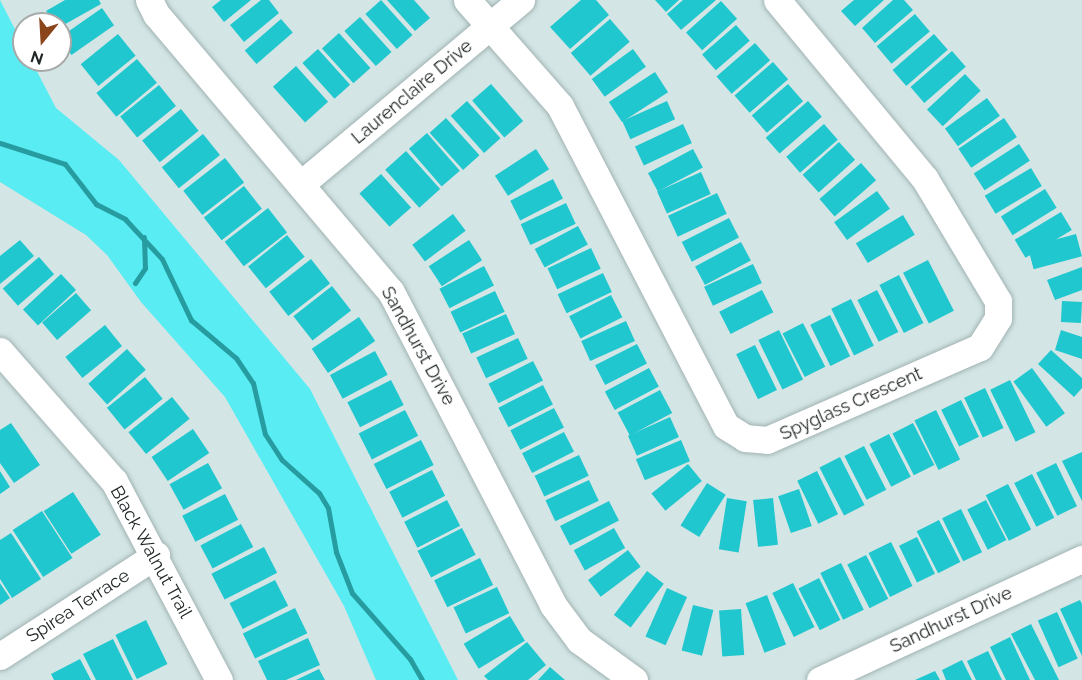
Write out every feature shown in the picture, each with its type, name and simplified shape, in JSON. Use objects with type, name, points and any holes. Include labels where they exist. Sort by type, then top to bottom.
[{"type":"street","name":"Sandhurst Drive","points":[[149,0],[156,14],[391,292],[553,605],[579,640],[634,680]]},
{"type":"street","points":[[467,0],[489,27]]},
{"type":"street","name":"Laurenclaire Drive","points":[[301,184],[522,0]]},
{"type":"street","name":"Spyglass Crescent","points":[[489,27],[571,124],[726,426],[745,438],[767,440],[980,346],[998,318],[998,301],[925,179],[777,0]]},
{"type":"street","name":"Black Walnut Trail","points":[[5,363],[114,481],[156,555],[219,680]]},
{"type":"street","name":"Spirea Terrace","points":[[0,656],[156,555]]},
{"type":"street","name":"Sandhurst Drive","points":[[820,680],[1082,559]]},
{"type":"shaded area","points":[[0,0],[12,24],[12,72],[37,72],[56,108],[119,160],[310,389],[458,680],[376,680],[344,606],[225,397],[141,302],[107,255],[86,235],[0,182]]},
{"type":"building","points":[[65,0],[99,0],[101,4],[72,20],[72,12],[46,11]]},
{"type":"building","points":[[221,0],[251,0],[224,22],[212,7]]},
{"type":"building","points":[[261,0],[269,0],[279,13],[244,42],[230,25]]},
{"type":"building","points":[[381,0],[412,35],[397,49],[365,14]]},
{"type":"building","points":[[387,0],[414,0],[430,18],[415,31]]},
{"type":"building","points":[[581,0],[596,0],[609,15],[570,49],[550,27]]},
{"type":"building","points":[[655,0],[679,0],[666,12]]},
{"type":"building","points":[[683,0],[716,0],[681,30],[667,14]]},
{"type":"building","points":[[854,0],[884,0],[855,26],[841,11]]},
{"type":"building","points":[[893,0],[904,0],[913,10],[875,43],[862,28]]},
{"type":"building","points":[[721,1],[737,19],[702,50],[686,32]]},
{"type":"building","points":[[102,8],[114,25],[72,55],[72,29]]},
{"type":"building","points":[[915,14],[930,32],[891,64],[877,46]]},
{"type":"building","points":[[360,17],[391,52],[376,66],[344,31]]},
{"type":"building","points":[[281,19],[293,33],[257,64],[245,50]]},
{"type":"building","points":[[610,19],[630,42],[590,76],[571,53]]},
{"type":"building","points":[[736,25],[750,41],[716,70],[702,55]]},
{"type":"building","points":[[339,33],[370,68],[353,83],[322,48]]},
{"type":"building","points":[[118,34],[136,56],[98,86],[81,64]]},
{"type":"building","points":[[934,34],[948,50],[906,86],[892,70]]},
{"type":"building","points":[[755,43],[770,60],[732,94],[717,76]]},
{"type":"building","points":[[318,49],[350,85],[335,99],[302,63]]},
{"type":"building","points":[[633,49],[646,67],[605,97],[592,79]]},
{"type":"building","points":[[952,51],[966,67],[924,103],[910,87]]},
{"type":"building","points":[[137,59],[157,83],[116,117],[96,93]]},
{"type":"building","points":[[773,62],[788,79],[750,113],[735,95]]},
{"type":"building","points":[[296,66],[328,102],[305,122],[273,87]]},
{"type":"building","points":[[655,72],[668,92],[622,122],[609,102]]},
{"type":"building","points":[[965,74],[981,91],[943,126],[927,109]]},
{"type":"building","points":[[491,84],[523,121],[504,137],[472,100]]},
{"type":"building","points":[[788,84],[803,101],[767,133],[752,115]]},
{"type":"building","points":[[159,85],[176,106],[137,137],[120,116]]},
{"type":"building","points":[[987,98],[1000,116],[958,146],[945,129]]},
{"type":"building","points":[[467,101],[500,138],[484,153],[451,116]]},
{"type":"building","points":[[667,101],[675,119],[630,139],[622,121]]},
{"type":"building","points":[[808,101],[822,117],[780,154],[766,138]]},
{"type":"building","points":[[181,109],[199,131],[160,162],[142,140]]},
{"type":"building","points":[[446,118],[479,155],[463,170],[430,133]]},
{"type":"building","points":[[1004,118],[1017,137],[971,168],[958,149]]},
{"type":"building","points":[[683,124],[692,143],[644,165],[635,146]]},
{"type":"building","points":[[824,124],[838,140],[800,173],[786,157]]},
{"type":"building","points":[[427,133],[460,171],[442,186],[409,149]]},
{"type":"building","points":[[203,134],[220,155],[179,188],[162,167]]},
{"type":"building","points":[[839,142],[855,160],[819,193],[803,175]]},
{"type":"building","points":[[1019,144],[1030,161],[985,190],[974,173]]},
{"type":"building","points":[[536,149],[549,169],[508,196],[495,176]]},
{"type":"building","points":[[693,149],[703,168],[658,191],[648,173]]},
{"type":"building","points":[[406,151],[440,189],[419,208],[385,170]]},
{"type":"building","points":[[225,158],[244,182],[202,215],[183,191]]},
{"type":"building","points":[[861,163],[876,180],[835,216],[819,199]]},
{"type":"building","points":[[1031,168],[1042,186],[996,214],[985,196]]},
{"type":"building","points":[[701,172],[711,194],[667,213],[657,192]]},
{"type":"building","points":[[381,174],[411,207],[390,227],[359,193]]},
{"type":"building","points":[[553,179],[563,199],[520,220],[510,201]]},
{"type":"building","points":[[244,186],[262,209],[222,240],[204,217]]},
{"type":"building","points":[[1045,189],[1057,208],[1013,235],[1001,217]]},
{"type":"building","points":[[877,191],[890,209],[847,240],[834,222]]},
{"type":"building","points":[[717,193],[727,214],[678,237],[668,216]]},
{"type":"building","points":[[566,203],[576,224],[530,245],[521,224]]},
{"type":"building","points":[[268,208],[287,232],[244,266],[225,242]]},
{"type":"building","points":[[1061,212],[1072,230],[1026,258],[1015,240]]},
{"type":"building","points":[[453,214],[466,231],[425,261],[412,245]]},
{"type":"building","points":[[903,215],[915,235],[868,263],[856,243]]},
{"type":"building","points":[[729,218],[739,238],[692,262],[682,242]]},
{"type":"building","points":[[578,226],[588,245],[545,268],[535,249]]},
{"type":"building","points":[[1076,234],[1082,256],[1034,269],[1028,247]]},
{"type":"building","points":[[287,235],[305,257],[266,288],[248,266]]},
{"type":"building","points":[[20,240],[34,256],[0,284],[0,256]]},
{"type":"building","points":[[469,240],[482,260],[442,286],[429,266]]},
{"type":"building","points":[[741,242],[751,261],[705,285],[695,266]]},
{"type":"building","points":[[591,248],[601,269],[557,289],[547,268]]},
{"type":"building","points":[[39,257],[54,274],[18,306],[3,288]]},
{"type":"building","points":[[311,259],[330,283],[288,316],[269,292]]},
{"type":"building","points":[[928,260],[954,311],[929,323],[903,273]]},
{"type":"building","points":[[753,264],[762,283],[713,306],[704,287]]},
{"type":"building","points":[[484,266],[494,286],[449,308],[439,289]]},
{"type":"building","points":[[1082,267],[1082,290],[1055,300],[1047,280]]},
{"type":"building","points":[[603,273],[612,292],[567,313],[558,294]]},
{"type":"building","points":[[61,274],[76,290],[38,326],[23,309]]},
{"type":"building","points":[[899,275],[924,323],[904,333],[879,285]]},
{"type":"building","points":[[332,286],[351,310],[312,341],[293,316]]},
{"type":"building","points":[[762,290],[773,312],[731,334],[719,312]]},
{"type":"building","points":[[877,290],[898,332],[879,342],[857,300]]},
{"type":"building","points":[[495,291],[505,312],[460,333],[451,312]]},
{"type":"building","points":[[76,293],[91,310],[57,340],[42,323]]},
{"type":"building","points":[[611,295],[622,317],[580,339],[569,316]]},
{"type":"building","points":[[851,299],[874,346],[854,355],[831,309]]},
{"type":"building","points":[[1062,301],[1082,302],[1081,323],[1061,322]]},
{"type":"building","points":[[506,314],[515,334],[471,354],[462,334]]},
{"type":"building","points":[[830,315],[850,356],[830,366],[810,325]]},
{"type":"building","points":[[359,317],[375,341],[328,373],[312,349]]},
{"type":"building","points":[[626,321],[635,341],[590,361],[581,341]]},
{"type":"building","points":[[803,323],[825,367],[805,377],[783,333]]},
{"type":"building","points":[[105,325],[122,346],[82,378],[65,357]]},
{"type":"building","points":[[779,330],[803,379],[782,390],[758,340]]},
{"type":"building","points":[[1061,330],[1082,337],[1082,359],[1055,350]]},
{"type":"building","points":[[518,338],[528,359],[486,378],[476,357]]},
{"type":"building","points":[[637,344],[647,364],[605,385],[595,365]]},
{"type":"building","points":[[755,345],[777,390],[758,399],[736,354]]},
{"type":"building","points":[[127,349],[146,370],[107,405],[88,384]]},
{"type":"building","points":[[1051,350],[1082,378],[1082,388],[1074,397],[1038,364]]},
{"type":"building","points":[[375,351],[388,375],[343,399],[330,375]]},
{"type":"building","points":[[533,361],[543,381],[498,403],[488,384]]},
{"type":"building","points":[[649,368],[659,387],[615,410],[605,391]]},
{"type":"building","points":[[1032,368],[1065,413],[1046,427],[1013,382]]},
{"type":"building","points":[[145,377],[163,399],[125,430],[107,408]]},
{"type":"building","points":[[391,380],[404,405],[360,427],[347,402]]},
{"type":"building","points":[[1010,380],[1035,432],[1016,442],[990,390]]},
{"type":"building","points":[[543,385],[553,405],[508,427],[498,408]]},
{"type":"building","points":[[985,388],[1004,428],[983,438],[964,398]]},
{"type":"building","points":[[660,390],[672,413],[630,435],[618,413]]},
{"type":"building","points":[[172,397],[190,419],[146,454],[128,432]]},
{"type":"building","points":[[961,400],[979,437],[959,446],[941,410]]},
{"type":"building","points":[[554,408],[564,428],[520,450],[510,430]]},
{"type":"building","points":[[405,410],[418,436],[372,459],[359,434]]},
{"type":"building","points":[[936,410],[960,459],[939,470],[914,421]]},
{"type":"building","points":[[670,417],[679,437],[637,456],[628,436]]},
{"type":"building","points":[[11,423],[40,465],[14,483],[0,463],[0,430]]},
{"type":"building","points":[[913,423],[934,465],[914,475],[893,433]]},
{"type":"building","points":[[193,429],[209,453],[168,481],[152,457]]},
{"type":"building","points":[[564,432],[574,452],[532,473],[522,453]]},
{"type":"building","points":[[889,434],[911,477],[891,487],[869,444]]},
{"type":"building","points":[[421,440],[434,465],[386,489],[374,464]]},
{"type":"building","points":[[681,440],[690,461],[645,480],[636,459]]},
{"type":"building","points":[[864,446],[886,490],[867,500],[844,456]]},
{"type":"building","points":[[1082,452],[1082,501],[1062,461]]},
{"type":"building","points":[[579,455],[589,476],[544,497],[535,476]]},
{"type":"building","points":[[840,457],[865,505],[844,516],[820,467]]},
{"type":"building","points":[[208,463],[222,488],[184,510],[170,484]]},
{"type":"building","points":[[1056,463],[1077,506],[1057,516],[1036,473]]},
{"type":"building","points":[[688,464],[702,481],[665,511],[651,494]]},
{"type":"building","points":[[432,470],[445,496],[402,518],[389,492]]},
{"type":"building","points":[[0,471],[10,487],[0,494]]},
{"type":"building","points":[[817,471],[838,514],[818,524],[797,481]]},
{"type":"building","points":[[1032,474],[1054,518],[1036,527],[1014,483]]},
{"type":"building","points":[[589,480],[599,501],[555,521],[545,500]]},
{"type":"building","points":[[707,483],[726,495],[699,537],[681,525]]},
{"type":"building","points":[[1008,484],[1031,529],[1009,541],[986,495]]},
{"type":"building","points":[[799,489],[812,526],[791,533],[778,496]]},
{"type":"building","points":[[73,492],[101,535],[71,554],[44,511]]},
{"type":"building","points":[[225,494],[238,520],[195,542],[182,516]]},
{"type":"building","points":[[727,498],[747,501],[739,552],[719,549]]},
{"type":"building","points":[[773,498],[778,545],[758,547],[753,500]]},
{"type":"building","points":[[447,500],[460,526],[417,548],[404,522]]},
{"type":"building","points":[[986,500],[1006,540],[988,550],[967,510]]},
{"type":"building","points":[[609,501],[619,521],[570,546],[560,526]]},
{"type":"building","points":[[961,509],[982,552],[963,561],[942,518]]},
{"type":"building","points":[[42,511],[72,558],[43,577],[13,530]]},
{"type":"building","points":[[939,520],[960,562],[938,573],[917,531]]},
{"type":"building","points":[[241,524],[253,547],[213,569],[200,546]]},
{"type":"building","points":[[462,528],[476,555],[431,577],[417,551]]},
{"type":"building","points":[[614,528],[625,548],[585,570],[574,550]]},
{"type":"building","points":[[11,533],[41,579],[12,598],[0,579],[0,540]]},
{"type":"building","points":[[917,537],[935,574],[917,583],[899,546]]},
{"type":"building","points":[[891,542],[912,586],[890,597],[869,553]]},
{"type":"building","points":[[264,547],[277,573],[225,600],[211,574]]},
{"type":"building","points":[[628,550],[641,567],[601,597],[588,580]]},
{"type":"building","points":[[866,555],[888,599],[870,608],[847,565]]},
{"type":"building","points":[[480,558],[493,585],[447,607],[434,580]]},
{"type":"building","points":[[841,563],[864,610],[843,620],[820,573]]},
{"type":"building","points":[[647,571],[664,584],[631,628],[614,615]]},
{"type":"building","points":[[819,578],[840,620],[820,630],[799,588]]},
{"type":"building","points":[[275,580],[288,606],[243,629],[230,603]]},
{"type":"building","points":[[0,583],[10,598],[0,605]]},
{"type":"building","points":[[793,583],[814,627],[794,637],[772,593]]},
{"type":"building","points":[[497,587],[509,613],[466,634],[453,607]]},
{"type":"building","points":[[667,588],[687,597],[666,645],[645,636]]},
{"type":"building","points":[[767,595],[786,644],[765,653],[746,603]]},
{"type":"building","points":[[1080,600],[1082,604],[1082,656],[1060,609]]},
{"type":"building","points":[[693,605],[713,610],[702,656],[682,651]]},
{"type":"building","points":[[295,608],[307,633],[255,659],[243,633]]},
{"type":"building","points":[[741,609],[744,655],[722,656],[719,611]]},
{"type":"building","points":[[1057,612],[1078,659],[1059,667],[1038,621]]},
{"type":"building","points":[[510,616],[525,641],[479,669],[464,644]]},
{"type":"building","points":[[146,620],[167,664],[137,679],[115,635]]},
{"type":"building","points":[[1031,624],[1059,680],[1035,680],[1011,634]]},
{"type":"building","points":[[1010,637],[1030,680],[1006,680],[990,647]]},
{"type":"building","points":[[308,638],[320,665],[286,680],[267,680],[258,661]]},
{"type":"building","points":[[113,639],[133,680],[96,680],[83,654]]},
{"type":"building","points":[[527,642],[546,665],[528,680],[488,680],[484,676]]},
{"type":"building","points":[[988,651],[1002,680],[976,680],[967,661]]},
{"type":"building","points":[[80,659],[91,680],[54,680],[51,674]]},
{"type":"building","points":[[962,660],[972,680],[946,680],[942,670]]},
{"type":"building","points":[[550,667],[565,680],[538,680]]},
{"type":"building","points":[[319,669],[325,680],[296,680]]},
{"type":"building","points":[[935,671],[940,680],[915,680]]},
{"type":"waterway","points":[[0,143],[65,164],[96,204],[125,219],[162,259],[191,320],[236,358],[253,383],[265,434],[282,460],[319,493],[328,508],[336,552],[352,593],[410,659],[422,680]]},
{"type":"waterway","points":[[135,283],[145,268],[144,237]]}]
